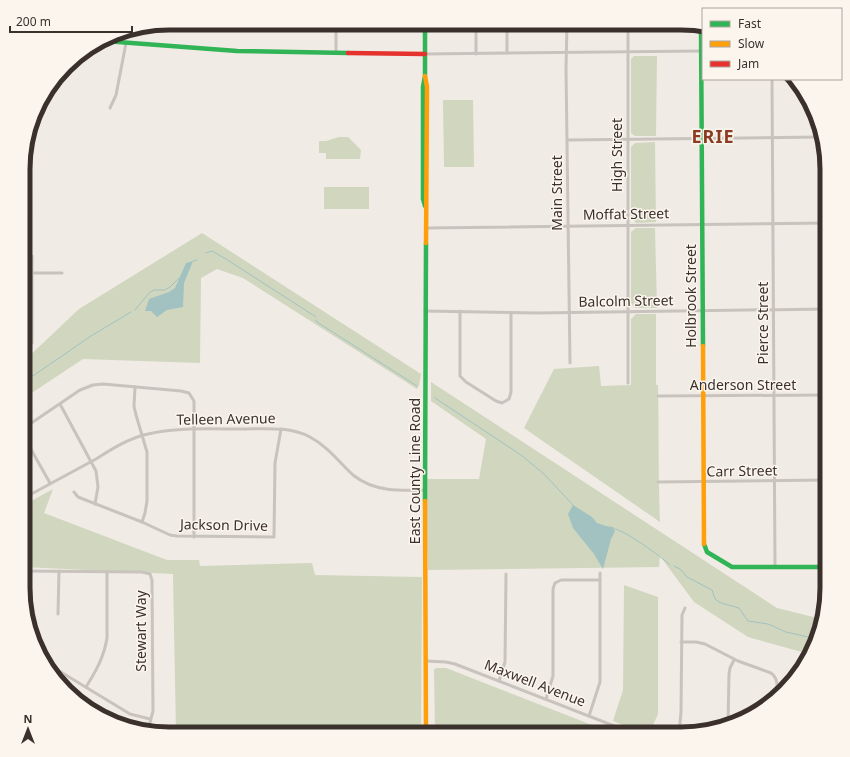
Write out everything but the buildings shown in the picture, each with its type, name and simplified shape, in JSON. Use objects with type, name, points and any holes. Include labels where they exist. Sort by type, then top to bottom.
[{"type":"street","points":[[336,30],[336,53]]},
{"type":"street","name":"East County Line Road","points":[[425,30],[425,76],[423,87],[423,199],[426,207],[426,727]]},
{"type":"street","points":[[476,30],[476,54]]},
{"type":"street","points":[[506,30],[506,53]]},
{"type":"street","name":"Main Street","points":[[567,30],[570,363]]},
{"type":"street","name":"High Street","points":[[628,30],[628,382]]},
{"type":"street","name":"Holbrook Street","points":[[701,31],[701,225],[704,546],[707,552],[732,567],[775,567]]},
{"type":"street","points":[[113,42],[229,50],[336,53],[476,54],[702,51]]},
{"type":"street","points":[[110,108],[116,95],[126,43]]},
{"type":"street","name":"Pierce Street","points":[[772,80],[775,567]]},
{"type":"street","points":[[568,140],[816,137]]},
{"type":"street","name":"Moffat Street","points":[[426,228],[820,223]]},
{"type":"street","points":[[30,256],[32,256],[32,343],[30,343]]},
{"type":"street","points":[[32,273],[62,273]]},
{"type":"street","name":"Balcolm Street","points":[[425,311],[512,313],[820,309]]},
{"type":"street","points":[[460,311],[460,376],[466,382],[496,401],[502,403],[509,399],[511,392],[512,313]]},
{"type":"street","points":[[30,424],[80,390],[93,385],[103,384],[189,393],[194,401],[194,537]]},
{"type":"street","points":[[135,387],[134,406],[147,452],[147,501],[142,522]]},
{"type":"street","name":"Anderson Street","points":[[658,396],[820,395]]},
{"type":"street","points":[[60,404],[92,461],[96,471],[98,491],[95,504]]},
{"type":"street","name":"Telleen Avenue","points":[[30,495],[119,445],[142,435],[162,431],[281,429],[301,433],[321,444],[354,476],[366,483],[389,490],[426,490]]},
{"type":"street","name":"Jackson Drive","points":[[74,492],[78,497],[142,522],[170,535],[194,537],[274,537],[275,463],[281,429]]},
{"type":"street","points":[[30,448],[50,483]]},
{"type":"street","name":"Carr Street","points":[[658,482],[820,480]]},
{"type":"street","points":[[775,567],[820,567]]},
{"type":"street","name":"Stewart Way","points":[[30,571],[142,572],[150,574],[152,580],[153,710],[150,719]]},
{"type":"street","points":[[58,614],[59,571]]},
{"type":"street","points":[[86,687],[98,668],[107,638],[107,572]]},
{"type":"street","points":[[589,716],[600,682],[600,573]]},
{"type":"street","points":[[499,681],[505,662],[506,574]]},
{"type":"street","points":[[546,699],[553,676],[553,589],[555,583],[561,580],[600,580]]},
{"type":"street","points":[[679,727],[681,712],[682,616],[685,608]]},
{"type":"street","points":[[682,642],[696,642],[705,644],[734,660],[774,676],[777,682],[777,688]]},
{"type":"street","points":[[728,718],[729,674],[734,660]]},
{"type":"street","name":"Maxwell Avenue","points":[[426,661],[455,664],[616,727]]},
{"type":"street","points":[[56,669],[130,714],[150,719],[149,726]]},
{"type":"green space","points":[[634,56],[657,56],[656,136],[635,136],[631,133],[631,59]]},
{"type":"green space","points":[[443,100],[473,100],[474,167],[444,167]]},
{"type":"green space","points":[[339,137],[348,137],[361,150],[360,159],[326,159],[326,153],[319,153],[319,141],[326,141]]},
{"type":"green space","points":[[655,142],[656,222],[636,223],[631,217],[631,147],[635,143]]},
{"type":"green space","points":[[324,187],[369,187],[369,209],[324,209]]},
{"type":"green space","points":[[636,228],[655,228],[657,308],[635,308],[631,303],[631,232]]},
{"type":"green space","points":[[202,233],[421,374],[419,385],[417,389],[243,278],[217,269],[201,278],[200,363],[83,359],[30,394],[30,355],[79,309]]},
{"type":"green space","points":[[636,314],[656,314],[656,385],[658,385],[660,522],[524,428],[554,369],[599,366],[601,386],[631,385],[631,319]]},
{"type":"green space","points":[[431,382],[777,608],[816,618],[804,653],[748,637],[694,602],[660,556],[659,567],[428,570],[426,479],[479,479],[486,439],[431,401]]},
{"type":"green space","points":[[53,489],[44,513],[167,560],[199,560],[200,566],[312,563],[315,575],[422,577],[421,727],[176,727],[173,574],[30,567],[30,502]]},
{"type":"green space","points":[[624,585],[658,597],[658,714],[652,727],[628,727],[613,721],[623,690]]},
{"type":"green space","points":[[446,668],[597,727],[435,727],[434,669]]},
{"type":"water","points":[[193,261],[184,283],[183,307],[167,310],[157,317],[151,311],[145,311],[149,299],[169,292],[175,288],[186,263]]},
{"type":"water","points":[[573,505],[592,517],[597,523],[613,527],[615,531],[611,539],[603,569],[594,554],[573,528],[568,514]]},
{"type":"waterway","points":[[206,253],[212,251],[226,259],[316,317]]},
{"type":"waterway","points":[[193,261],[197,260]]},
{"type":"waterway","points":[[135,310],[149,293],[154,290],[165,290],[179,278]]},
{"type":"waterway","points":[[30,378],[91,336],[131,312]]},
{"type":"waterway","points":[[316,320],[417,386]]},
{"type":"waterway","points":[[435,398],[521,455],[544,474],[573,505]]},
{"type":"waterway","points":[[615,529],[651,550],[670,565]]},
{"type":"waterway","points":[[674,566],[680,569],[687,577],[712,590],[715,599],[721,603],[739,608],[748,621],[768,624],[786,632],[810,637]]},
{"type":"traffic: fast","points":[[425,30],[425,76],[423,87],[423,199],[425,206]]},
{"type":"traffic: fast","points":[[701,31],[703,346]]},
{"type":"traffic: fast","points":[[114,42],[237,51],[348,53]]},
{"type":"traffic: fast","points":[[425,501],[426,243]]},
{"type":"traffic: fast","points":[[704,544],[707,552],[732,567],[820,567]]},
{"type":"traffic: slow","points":[[425,76],[427,87],[426,243]]},
{"type":"traffic: slow","points":[[703,346],[704,544]]},
{"type":"traffic: slow","points":[[425,501],[426,727]]},
{"type":"traffic: jam","points":[[348,53],[425,54]]},
{"type":"district","name":"ERIE","points":[[713,137]]}]
